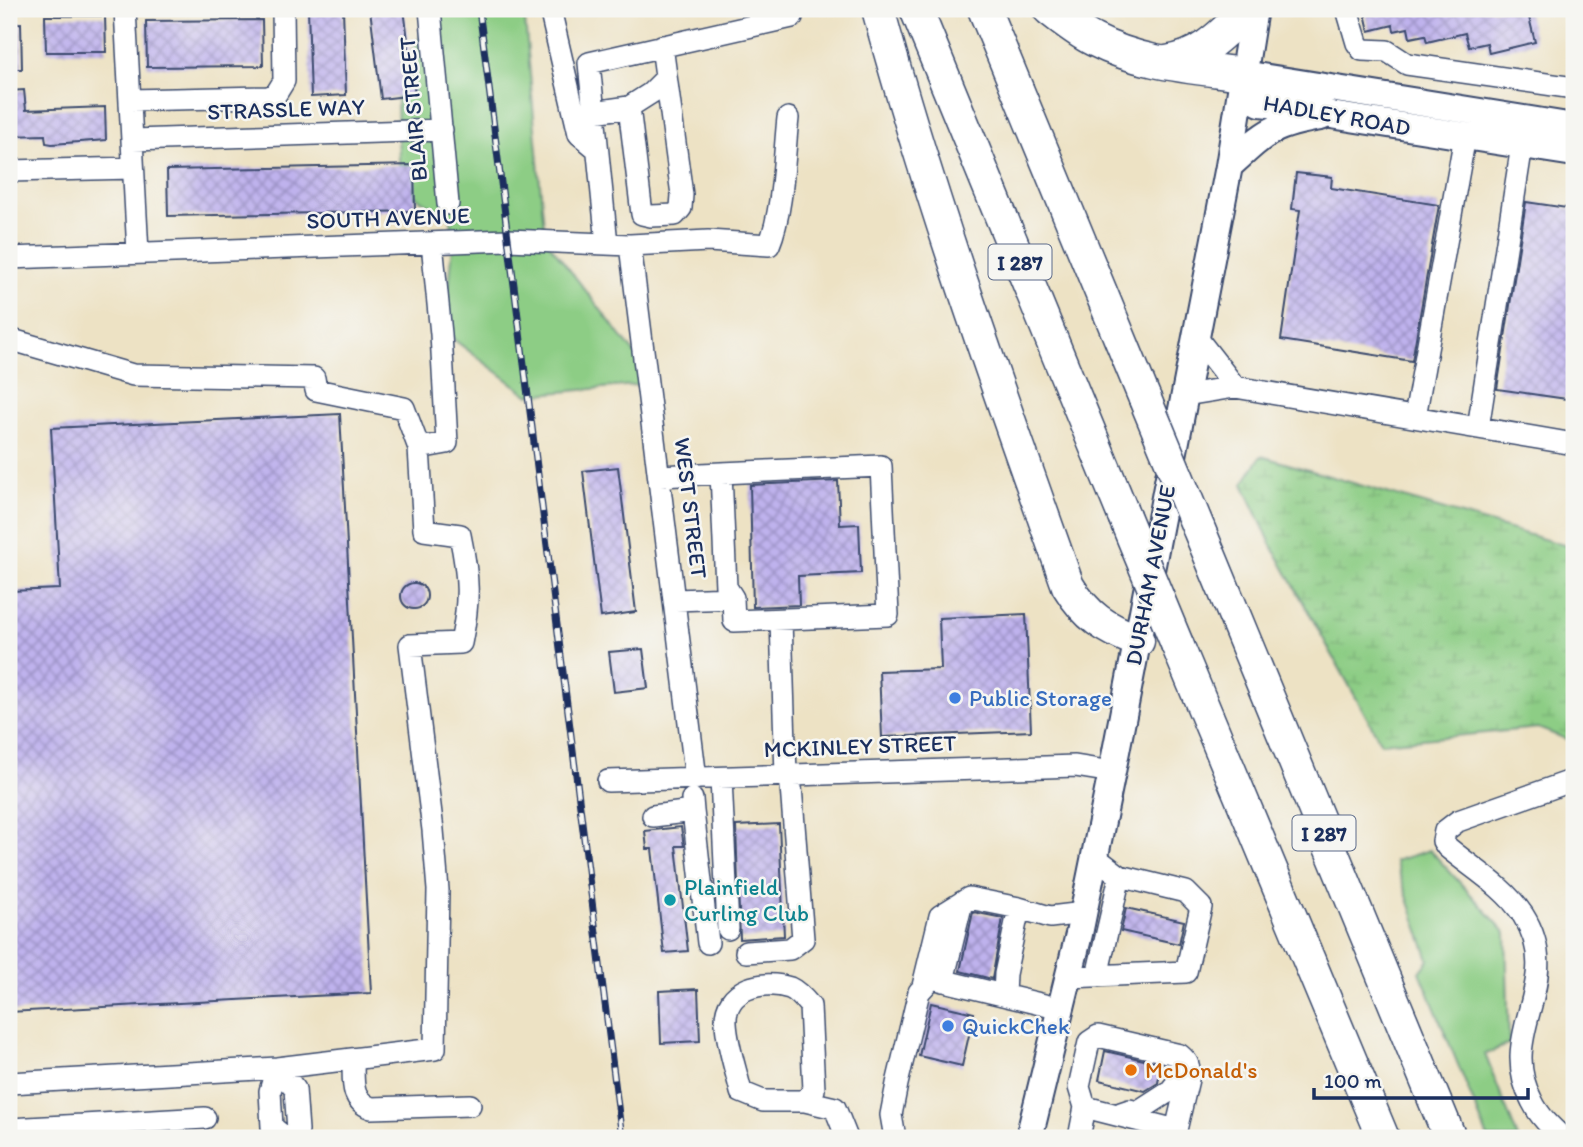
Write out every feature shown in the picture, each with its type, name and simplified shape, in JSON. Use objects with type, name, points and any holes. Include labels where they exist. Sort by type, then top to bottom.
[{"type":"highway","points":[[878,9],[906,112],[947,238],[1068,586],[1076,599],[1099,622],[1111,631],[1138,641]]},
{"type":"highway","name":"I 287","points":[[916,9],[1383,1138]]},
{"type":"highway","name":"I 287","points":[[984,9],[1450,1138]]},
{"type":"highway","points":[[1049,9],[1094,40],[1129,55],[1242,74]]},
{"type":"highway","points":[[1163,62],[1180,60],[1197,53],[1213,42],[1248,9]]},
{"type":"main road","name":"DURHAM AVENUE","points":[[1030,1138],[1084,913],[1138,641],[1229,166],[1254,9]]},
{"type":"main road","name":"HADLEY ROAD","points":[[1574,127],[1242,74],[1245,89],[1251,98],[1260,103],[1308,108],[1331,116],[1574,153]]},
{"type":"main road","points":[[1229,166],[1275,128],[1290,122],[1331,116]]},
{"type":"street","points":[[125,9],[138,253]]},
{"type":"street","points":[[130,100],[268,97],[276,94],[284,81],[283,9]]},
{"type":"street","name":"BLAIR STREET","points":[[430,9],[448,204]]},
{"type":"street","points":[[550,9],[579,134],[597,149]]},
{"type":"street","points":[[607,244],[589,63],[792,17],[791,9]]},
{"type":"street","points":[[1347,9],[1357,43],[1362,50],[1387,51],[1407,64],[1574,88]]},
{"type":"street","points":[[629,107],[642,214],[675,215],[681,208],[682,195],[662,47]]},
{"type":"street","points":[[1400,98],[1407,64]]},
{"type":"street","points":[[594,112],[629,107],[651,93],[666,78]]},
{"type":"street","name":"SOUTH AVENUE","points":[[9,258],[508,240],[607,244],[708,242],[769,245],[777,216],[788,118]]},
{"type":"street","name":"STRASSLE WAY","points":[[133,140],[442,130]]},
{"type":"street","points":[[1415,417],[1465,136]]},
{"type":"street","points":[[1478,428],[1522,145]]},
{"type":"street","points":[[9,171],[134,168]]},
{"type":"street","points":[[419,448],[447,443],[432,243]]},
{"type":"street","name":"WEST STREET","points":[[631,244],[675,600],[693,779],[693,811],[708,943]]},
{"type":"street","points":[[1196,337],[1235,387]]},
{"type":"street","points":[[9,339],[133,374],[314,378],[316,390],[404,408],[419,448],[424,530],[460,535],[468,576],[467,616],[461,643],[410,645],[438,890],[435,1049],[277,1068],[9,1083]]},
{"type":"street","points":[[1185,396],[1235,387],[1574,444]]},
{"type":"street","points":[[660,475],[881,466],[888,615],[734,621],[733,598],[726,587],[721,473]]},
{"type":"street","points":[[675,600],[733,598]]},
{"type":"street","points":[[746,952],[790,949],[803,939],[788,775],[781,620]]},
{"type":"street","name":"MCKINLEY STREET","points":[[608,781],[1075,766],[1112,772]]},
{"type":"street","points":[[721,778],[728,929]]},
{"type":"street","points":[[1563,1138],[1544,1119],[1523,1080],[1521,1042],[1537,986],[1539,959],[1533,933],[1522,913],[1504,893],[1443,841],[1445,831],[1458,821],[1574,780]]},
{"type":"street","points":[[653,817],[693,811]]},
{"type":"street","points":[[1069,977],[1186,972],[1201,907],[1186,892],[1120,876],[1095,857]]},
{"type":"street","points":[[1097,976],[1120,876]]},
{"type":"street","points":[[933,984],[962,902],[969,898],[1050,917],[1084,913]]},
{"type":"street","points":[[1004,995],[1005,974],[1019,908]]},
{"type":"street","points":[[805,1101],[814,1090],[810,1006],[792,989],[759,984],[744,991],[730,1001],[725,1021],[741,1092],[763,1101],[805,1101],[835,1108],[847,1138]]},
{"type":"street","points":[[895,1138],[891,1115],[919,992],[933,984],[1004,995],[1058,1020],[1089,1042],[1170,1061],[1179,1072],[1179,1080],[1171,1090],[1126,1113]]},
{"type":"street","points":[[1079,1138],[1085,1107],[1079,1087],[1089,1042],[1098,1036],[1180,1055],[1189,1067],[1175,1134],[1126,1113],[1085,1107]]},
{"type":"street","points":[[352,1059],[356,1097],[361,1104],[371,1108],[470,1105]]},
{"type":"street","points":[[277,1068],[270,1090],[272,1127],[287,1138]]},
{"type":"street","points":[[9,1129],[83,1132],[205,1118]]},
{"type":"green space","points":[[437,9],[524,9],[545,238],[642,363],[645,384],[528,395],[445,333],[453,244],[451,218],[400,187],[396,76]]},
{"type":"green space","points":[[1261,456],[1574,548],[1574,742],[1538,728],[1381,743],[1271,544],[1243,484]]},
{"type":"green space","points":[[1430,850],[1506,933],[1509,1044],[1485,1054],[1518,1138],[1488,1138],[1420,972],[1429,960],[1395,861]]},
{"type":"building","points":[[308,9],[343,9],[346,95],[311,97]]},
{"type":"building","points":[[370,9],[404,9],[415,95],[381,99]]},
{"type":"building","points":[[1364,9],[1527,9],[1535,42],[1489,53],[1487,43],[1469,47],[1465,33],[1427,42],[1425,35],[1410,38],[1408,28],[1394,31],[1393,25],[1369,31]]},
{"type":"building","points":[[45,16],[105,16],[106,52],[46,52]]},
{"type":"building","points":[[262,20],[263,66],[147,67],[146,21]]},
{"type":"building","points":[[21,23],[22,69],[9,69],[9,24]]},
{"type":"building","points":[[24,90],[26,110],[105,107],[106,140],[52,144],[46,143],[45,135],[9,136],[9,91]]},
{"type":"building","points":[[414,165],[415,211],[168,216],[167,170]]},
{"type":"building","points":[[1296,173],[1332,177],[1331,188],[1439,205],[1412,361],[1281,340],[1300,210],[1292,209]]},
{"type":"building","points":[[1526,202],[1574,209],[1574,400],[1497,389]]},
{"type":"building","points":[[340,414],[371,993],[9,1012],[9,591],[60,589],[51,428]]},
{"type":"building","points":[[618,467],[636,612],[601,617],[583,471]]},
{"type":"building","points":[[838,481],[840,525],[859,524],[861,573],[798,576],[799,605],[753,607],[750,485]]},
{"type":"building","points":[[414,583],[424,586],[427,596],[424,606],[414,609],[404,606],[401,596],[404,586]]},
{"type":"building","name":"Public Storage","points":[[1026,614],[1031,731],[882,737],[879,671],[941,669],[939,618]]},
{"type":"building","points":[[643,649],[648,688],[614,692],[609,652]]},
{"type":"building","points":[[779,824],[784,936],[740,939],[736,826]]},
{"type":"building","name":"Plainfield Curling Club","points":[[681,827],[684,846],[676,846],[688,951],[664,953],[652,849],[647,849],[645,831]]},
{"type":"building","points":[[1126,908],[1184,921],[1179,944],[1121,931]]},
{"type":"building","name":"QuickChek","points":[[973,912],[1003,918],[992,979],[960,971]]},
{"type":"building","points":[[698,989],[700,1041],[661,1043],[659,991]]},
{"type":"building","name":"QuickChek","points":[[931,1003],[974,1013],[962,1066],[919,1056]]},
{"type":"building","name":"McDonald's","points":[[1105,1051],[1161,1064],[1158,1083],[1145,1091],[1099,1080]]},
{"type":"railway","points":[[479,9],[622,1138]]},
{"type":"place","name":"Public Storage","points":[[955,698]]},
{"type":"place","name":"Plainfield Curling Club","points":[[670,900]]},
{"type":"place","name":"QuickChek","points":[[948,1026]]},
{"type":"place","name":"McDonald's","points":[[1131,1070]]}]
